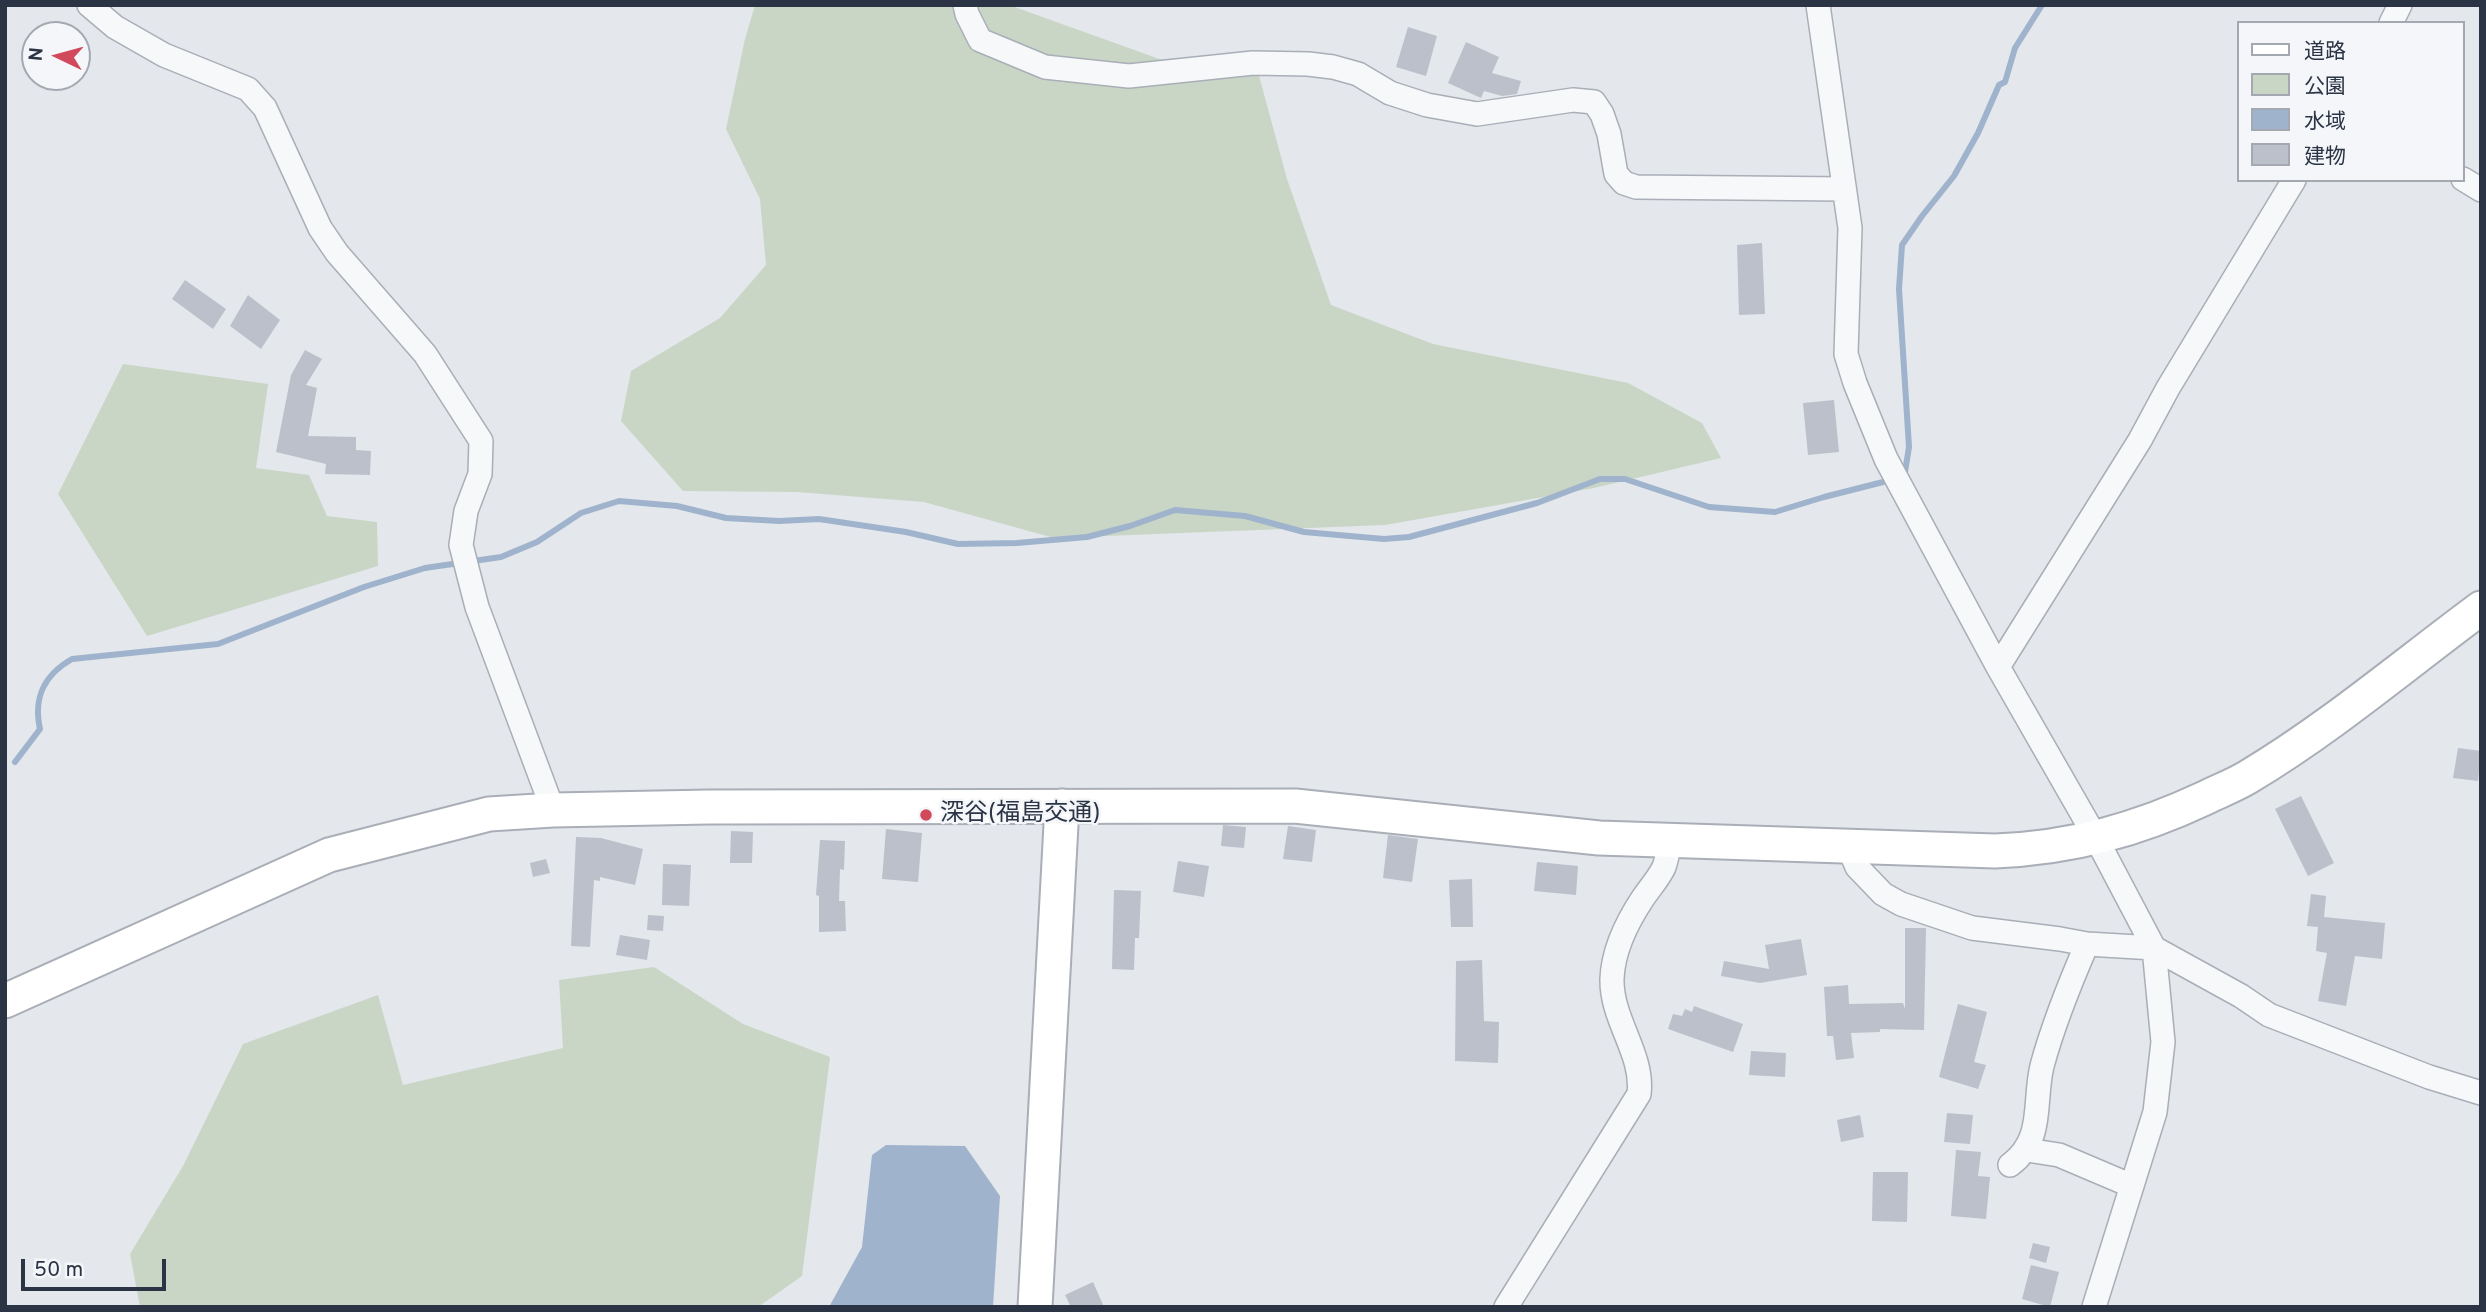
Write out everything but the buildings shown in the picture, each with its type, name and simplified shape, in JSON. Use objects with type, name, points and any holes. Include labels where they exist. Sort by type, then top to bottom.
[{"type":"street","points":[[89,5],[115,27],[164,55],[248,89],[265,107],[320,228],[331,245],[425,354],[481,441],[480,474],[467,511],[461,545],[477,607],[553,810]]},
{"type":"street","points":[[965,5],[980,40],[1045,67],[1129,76],[1253,63],[1308,64],[1358,74],[1390,93],[1427,105],[1477,114],[1573,100],[1594,102],[1602,114],[1609,134],[1616,174],[1624,183],[1636,187],[1844,188]]},
{"type":"street","points":[[1818,5],[1850,228],[1846,355],[1855,383],[1886,459],[2154,948],[2163,1042],[2155,1112],[2094,1307]]},
{"type":"street","points":[[2392,21],[2400,5]]},
{"type":"street","points":[[2465,180],[2481,190]]},
{"type":"street","points":[[1998,667],[2140,440],[2168,388],[2293,182]]},
{"type":"street","points":[[5,1001],[329,855],[489,814],[553,810],[1295,806],[1599,838],[2030,849],[2096,838],[2160,819],[2247,778],[2314,733],[2481,608]]},
{"type":"street","points":[[1035,1307],[1062,806]]},
{"type":"street","points":[[1512,1304],[1639,1094],[1638,1066],[1620,1024],[1612,980],[1618,945],[1633,912],[1663,868],[1671,841]]},
{"type":"street","points":[[1848,846],[1857,867],[1883,894],[1901,904],[1972,928],[2087,944],[2154,948],[2241,996],[2269,1015],[2429,1077],[2481,1093]]},
{"type":"street","points":[[2087,944],[2042,1068],[2036,1120],[2018,1157],[2059,1155],[2132,1186]]},
{"type":"green space","points":[[755,5],[1009,5],[1179,66],[1258,72],[1287,179],[1331,305],[1433,344],[1628,383],[1702,423],[1721,458],[1594,488],[1385,525],[1054,538],[924,502],[797,492],[683,491],[621,421],[631,371],[720,318],[766,265],[760,199],[726,129]]},
{"type":"green space","points":[[123,364],[268,384],[256,468],[309,475],[327,516],[377,522],[378,566],[147,636],[58,494]]},
{"type":"green space","points":[[654,967],[743,1024],[830,1057],[802,1276],[758,1307],[140,1307],[130,1254],[183,1166],[243,1044],[378,995],[403,1085],[563,1048],[559,980]]},
{"type":"water","points":[[886,1145],[965,1146],[1000,1196],[993,1307],[829,1307],[862,1247],[872,1155]]},
{"type":"waterway","points":[[1901,475],[1905,472],[1909,447],[1899,289],[1902,245],[1954,176],[1978,133],[1999,85],[2005,82],[2015,48],[2042,5]]},
{"type":"waterway","points":[[15,762],[40,729],[38,707],[43,688],[54,672],[72,659],[218,644],[364,587],[425,568],[501,557],[537,542],[581,513],[619,501],[677,506],[726,518],[779,521],[819,519],[906,532],[958,544],[1017,543],[1087,537],[1175,510],[1245,516],[1304,532],[1384,539],[1409,537],[1537,503],[1600,479],[1625,479],[1709,507],[1775,512],[1891,480]]},
{"type":"place","name":"深谷(福島交通)","points":[[926,815]]}]
